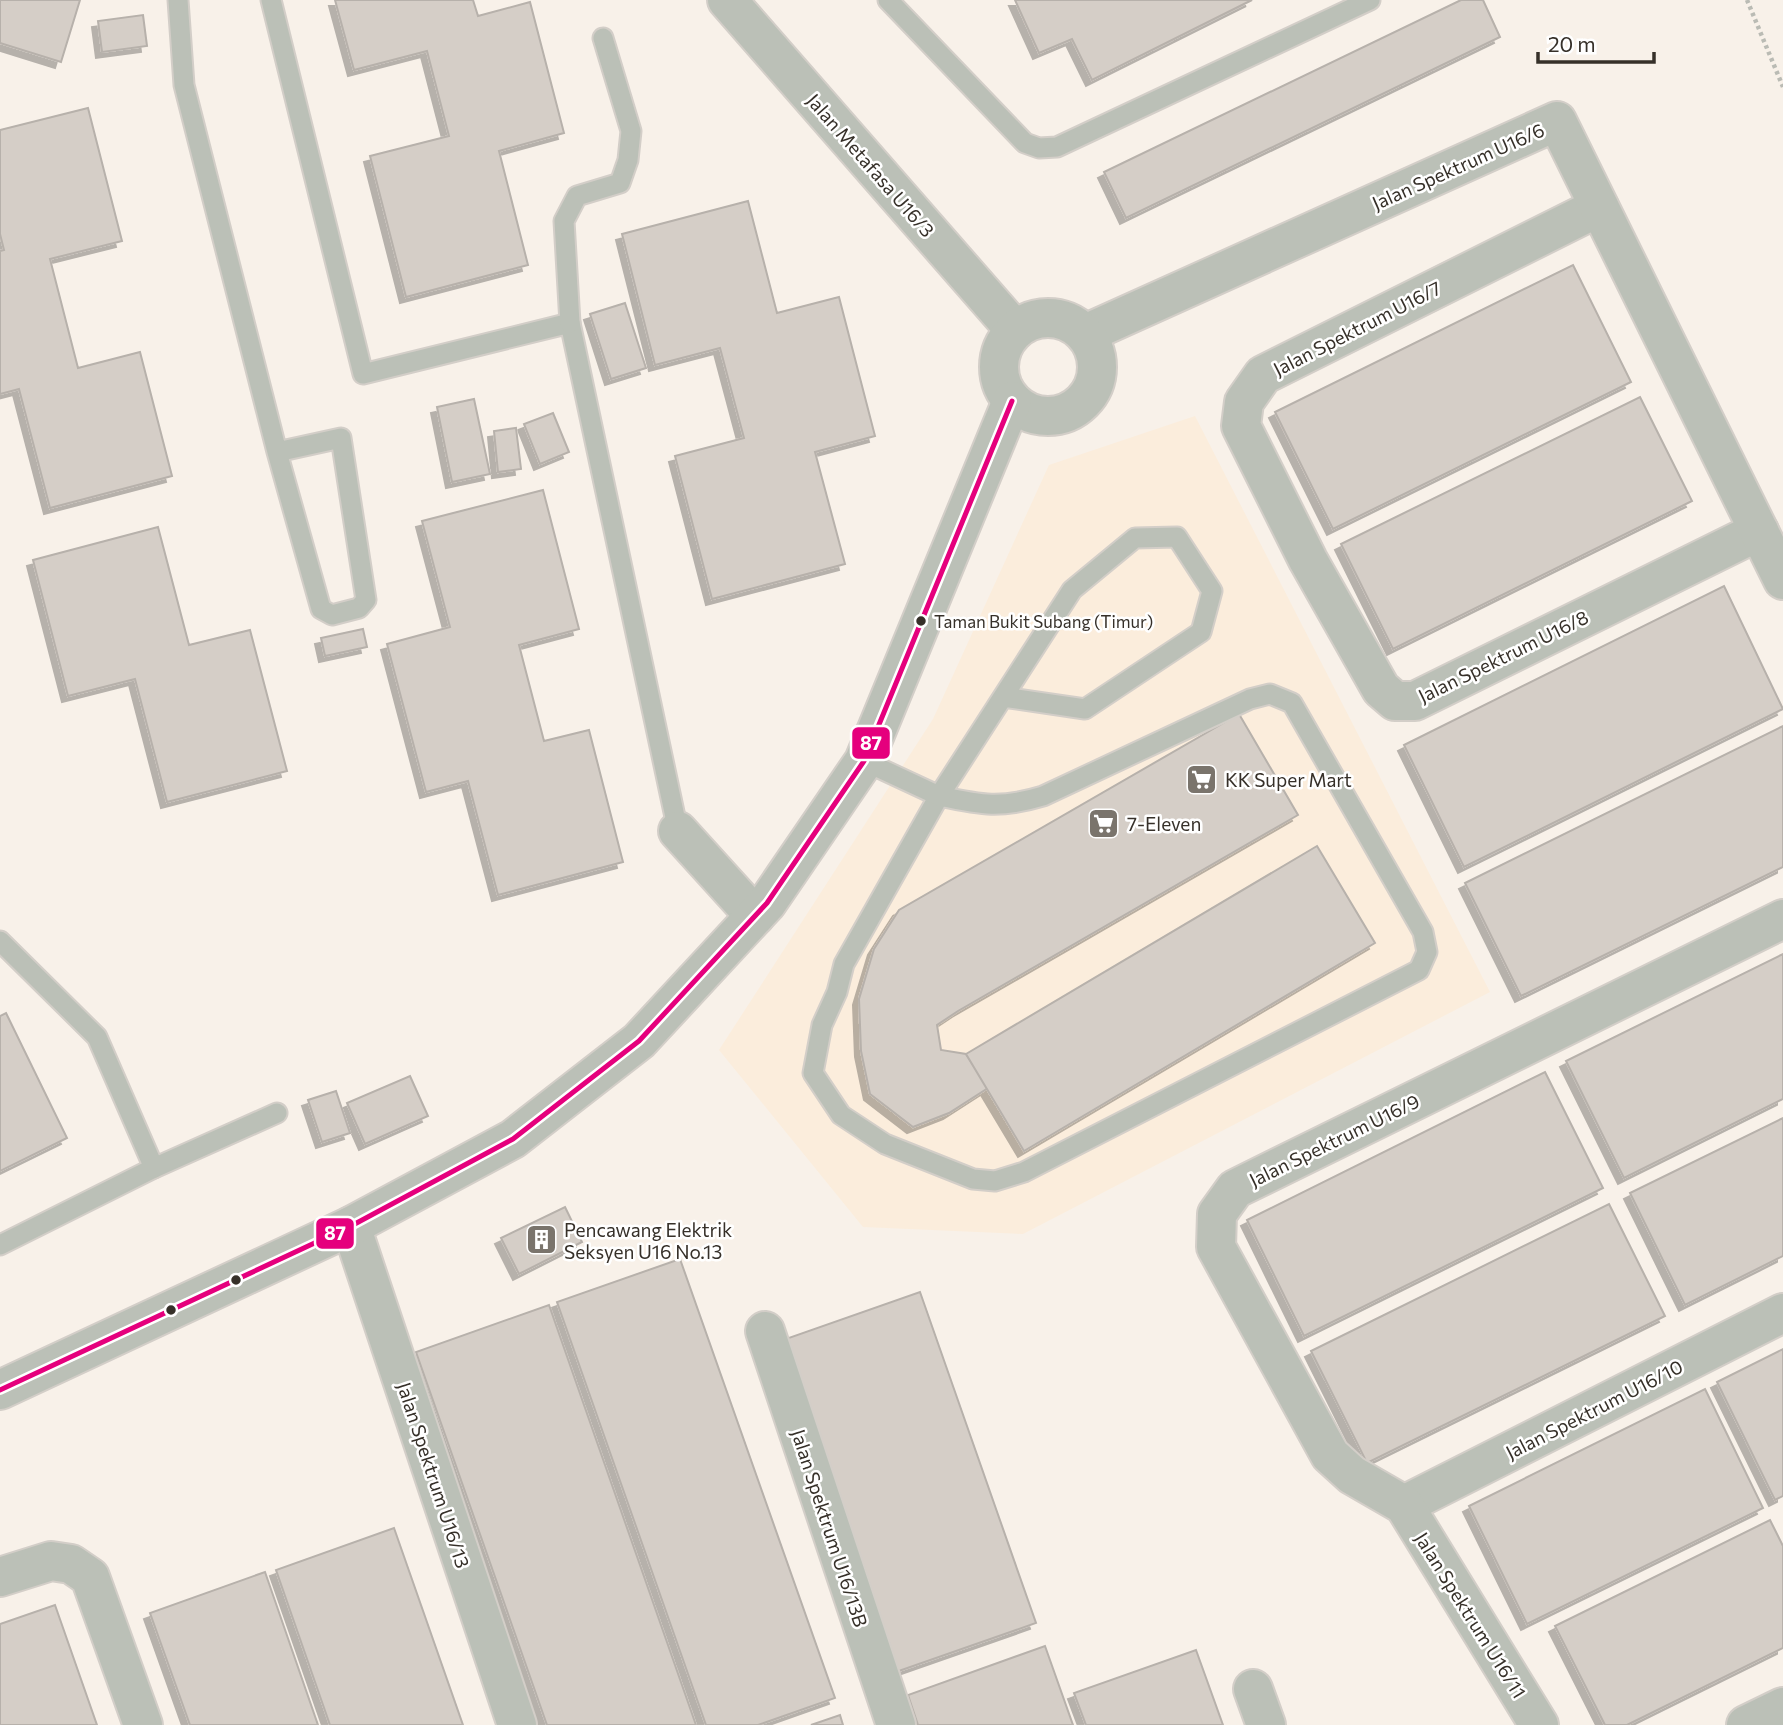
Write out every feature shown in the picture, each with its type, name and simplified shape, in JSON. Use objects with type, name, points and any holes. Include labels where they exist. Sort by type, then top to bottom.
[{"type":"street","name":"Jalan Metafasa U16/3","points":[[726,0],[1015,330]]},
{"type":"street","name":"Jalan Spektrum U16/6","points":[[1085,334],[1557,121],[1783,580]]},
{"type":"street","name":"Jalan Spektrum U16/7","points":[[1308,560],[1241,426],[1244,402],[1263,375],[1599,207]]},
{"type":"street","points":[[1051,317],[1075,326],[1085,334],[1092,344],[1098,369],[1089,394],[1081,403],[1070,411],[1045,416],[1033,414],[1012,401],[1003,389],[998,364],[1007,340],[1015,330],[1038,318],[1051,317]]},
{"type":"street","points":[[0,1390],[351,1226],[513,1139],[639,1041],[767,903],[864,761],[1012,401]]},
{"type":"street","name":"Jalan Spektrum U16/8","points":[[1308,560],[1381,689],[1395,701],[1415,701],[1759,531]]},
{"type":"street","points":[[677,831],[755,916]]},
{"type":"street","name":"Jalan Spektrum U16/9","points":[[1404,1505],[1352,1475],[1330,1455],[1216,1247],[1217,1214],[1235,1189],[1783,919]]},
{"type":"street","name":"Jalan Spektrum U16/13","points":[[351,1226],[517,1725]]},
{"type":"street","name":"Jalan Spektrum U16/10","points":[[1404,1505],[1783,1312]]},
{"type":"street","name":"Jalan Spektrum U16/13B","points":[[765,1331],[896,1725]]},
{"type":"street","name":"Jalan Spektrum U16/11","points":[[1404,1505],[1539,1725]]},
{"type":"street","points":[[0,1577],[51,1561],[71,1564],[90,1577],[143,1725]]},
{"type":"street","points":[[1254,1689],[1266,1725]]},
{"type":"street","points":[[1745,1725],[1783,1707]]},
{"type":"lane","points":[[178,0],[184,85],[277,452],[321,609],[332,615],[359,608],[366,600],[341,438],[277,452]]},
{"type":"lane","points":[[271,0],[363,374],[570,323]]},
{"type":"lane","points":[[888,0],[1025,143],[1039,148],[1057,147],[1370,0]]},
{"type":"lane","points":[[603,38],[631,131],[628,160],[620,183],[577,196],[564,221],[570,323],[677,831]]},
{"type":"lane","points":[[864,761],[939,796],[986,805],[1017,804],[1043,796],[1250,699],[1270,694],[1292,703],[1423,932],[1427,952],[1419,970],[1024,1172],[995,1181],[973,1179],[885,1144],[841,1115],[813,1073],[822,1025],[837,992],[844,964],[939,796],[1072,590],[1135,538],[1177,537],[1212,591],[1201,632],[1085,709],[1003,697]]},
{"type":"lane","points":[[0,941],[97,1037],[154,1168]]},
{"type":"lane","points":[[0,1245],[154,1168],[277,1113]]},
{"type":"path","points":[[1747,0],[1783,88]]},
{"type":"shaded area","points":[[1195,416],[1490,992],[1023,1234],[863,1227],[719,1050],[933,719],[1049,465]]},
{"type":"building","points":[[0,0],[80,0],[61,62],[0,43]]},
{"type":"building","points":[[335,0],[473,0],[478,16],[530,2],[564,133],[499,151],[528,265],[406,297],[370,156],[449,136],[427,51],[354,70]]},
{"type":"building","points":[[1015,0],[1252,0],[1092,80],[1072,39],[1039,53]]},
{"type":"building","points":[[1461,0],[1483,0],[1500,37],[1126,218],[1104,172]]},
{"type":"building","points":[[143,15],[147,46],[102,52],[98,21]]},
{"type":"building","points":[[88,108],[122,241],[50,259],[78,368],[140,352],[172,476],[50,508],[19,389],[0,394],[0,251],[4,250],[0,234],[0,130]]},
{"type":"building","points":[[748,201],[777,313],[839,297],[875,436],[815,452],[845,564],[712,599],[675,456],[744,438],[720,348],[655,365],[622,234]]},
{"type":"building","points":[[1573,265],[1631,382],[1333,529],[1275,412]]},
{"type":"building","points":[[625,303],[646,368],[611,379],[590,314]]},
{"type":"building","points":[[1640,397],[1692,501],[1393,649],[1341,544]]},
{"type":"building","points":[[474,399],[490,474],[452,482],[437,407]]},
{"type":"building","points":[[553,413],[569,452],[540,464],[524,424]]},
{"type":"building","points":[[516,428],[521,469],[498,472],[494,431]]},
{"type":"building","points":[[543,490],[579,629],[519,645],[544,741],[589,730],[623,862],[498,895],[468,781],[426,792],[387,644],[450,627],[422,521]]},
{"type":"building","points":[[158,527],[189,645],[250,630],[287,771],[167,802],[135,679],[68,696],[33,560]]},
{"type":"building","points":[[1724,586],[1783,709],[1464,867],[1404,745]]},
{"type":"building","points":[[363,629],[367,647],[325,656],[321,638]]},
{"type":"building","points":[[1239,714],[1298,815],[937,1025],[941,1050],[966,1054],[988,1088],[949,1113],[913,1127],[870,1094],[861,1051],[859,999],[874,949],[899,910]]},
{"type":"building","points":[[1783,726],[1783,867],[1521,996],[1465,883]]},
{"type":"building","points":[[1317,846],[1375,943],[1024,1151],[966,1054]]},
{"type":"building","points":[[1783,954],[1783,1099],[1624,1178],[1566,1061]]},
{"type":"building","points":[[6,1013],[67,1138],[0,1171],[0,1016]]},
{"type":"building","points":[[1545,1072],[1603,1188],[1304,1336],[1247,1220]]},
{"type":"building","points":[[410,1076],[428,1116],[365,1144],[347,1103]]},
{"type":"building","points":[[336,1091],[350,1133],[322,1142],[308,1100]]},
{"type":"building","points":[[1783,1118],[1783,1256],[1685,1305],[1630,1193]]},
{"type":"building","points":[[1609,1204],[1665,1316],[1367,1463],[1311,1351]]},
{"type":"building","name":"Pencawang Elektrik Seksyen U16 No.13","points":[[565,1207],[582,1242],[519,1274],[501,1238]]},
{"type":"building","points":[[680,1259],[835,1698],[758,1725],[706,1725],[557,1302]]},
{"type":"building","points":[[920,1292],[1036,1623],[896,1672],[780,1341]]},
{"type":"building","points":[[549,1305],[696,1725],[547,1725],[416,1352]]},
{"type":"building","points":[[1783,1349],[1783,1496],[1775,1500],[1717,1382]]},
{"type":"building","points":[[1705,1389],[1763,1508],[1527,1624],[1469,1506]]},
{"type":"building","points":[[1770,1520],[1783,1546],[1783,1648],[1627,1725],[1605,1725],[1555,1626]]},
{"type":"building","points":[[394,1528],[463,1725],[330,1725],[276,1570]]},
{"type":"building","points":[[265,1572],[318,1725],[190,1725],[150,1613]]},
{"type":"building","points":[[55,1605],[97,1725],[0,1725],[0,1624]]},
{"type":"building","points":[[1045,1646],[1073,1725],[918,1725],[908,1695]]},
{"type":"building","points":[[1196,1650],[1223,1725],[1086,1725],[1074,1693]]},
{"type":"building","points":[[840,1715],[843,1725],[811,1725]]},
{"type":"transit line","name":"87","points":[[0,1390],[351,1226],[513,1139],[639,1041],[767,903],[864,761],[1012,401]]},
{"type":"place","name":"Taman Bukit Subang (Timur)","points":[[921,621]]},
{"type":"place","name":"KK Super Mart","points":[[1202,779]]},
{"type":"place","name":"7-Eleven","points":[[1104,823]]},
{"type":"place","name":"Pencawang Elektrik Seksyen U16 No.13","points":[[541,1240]]}]
